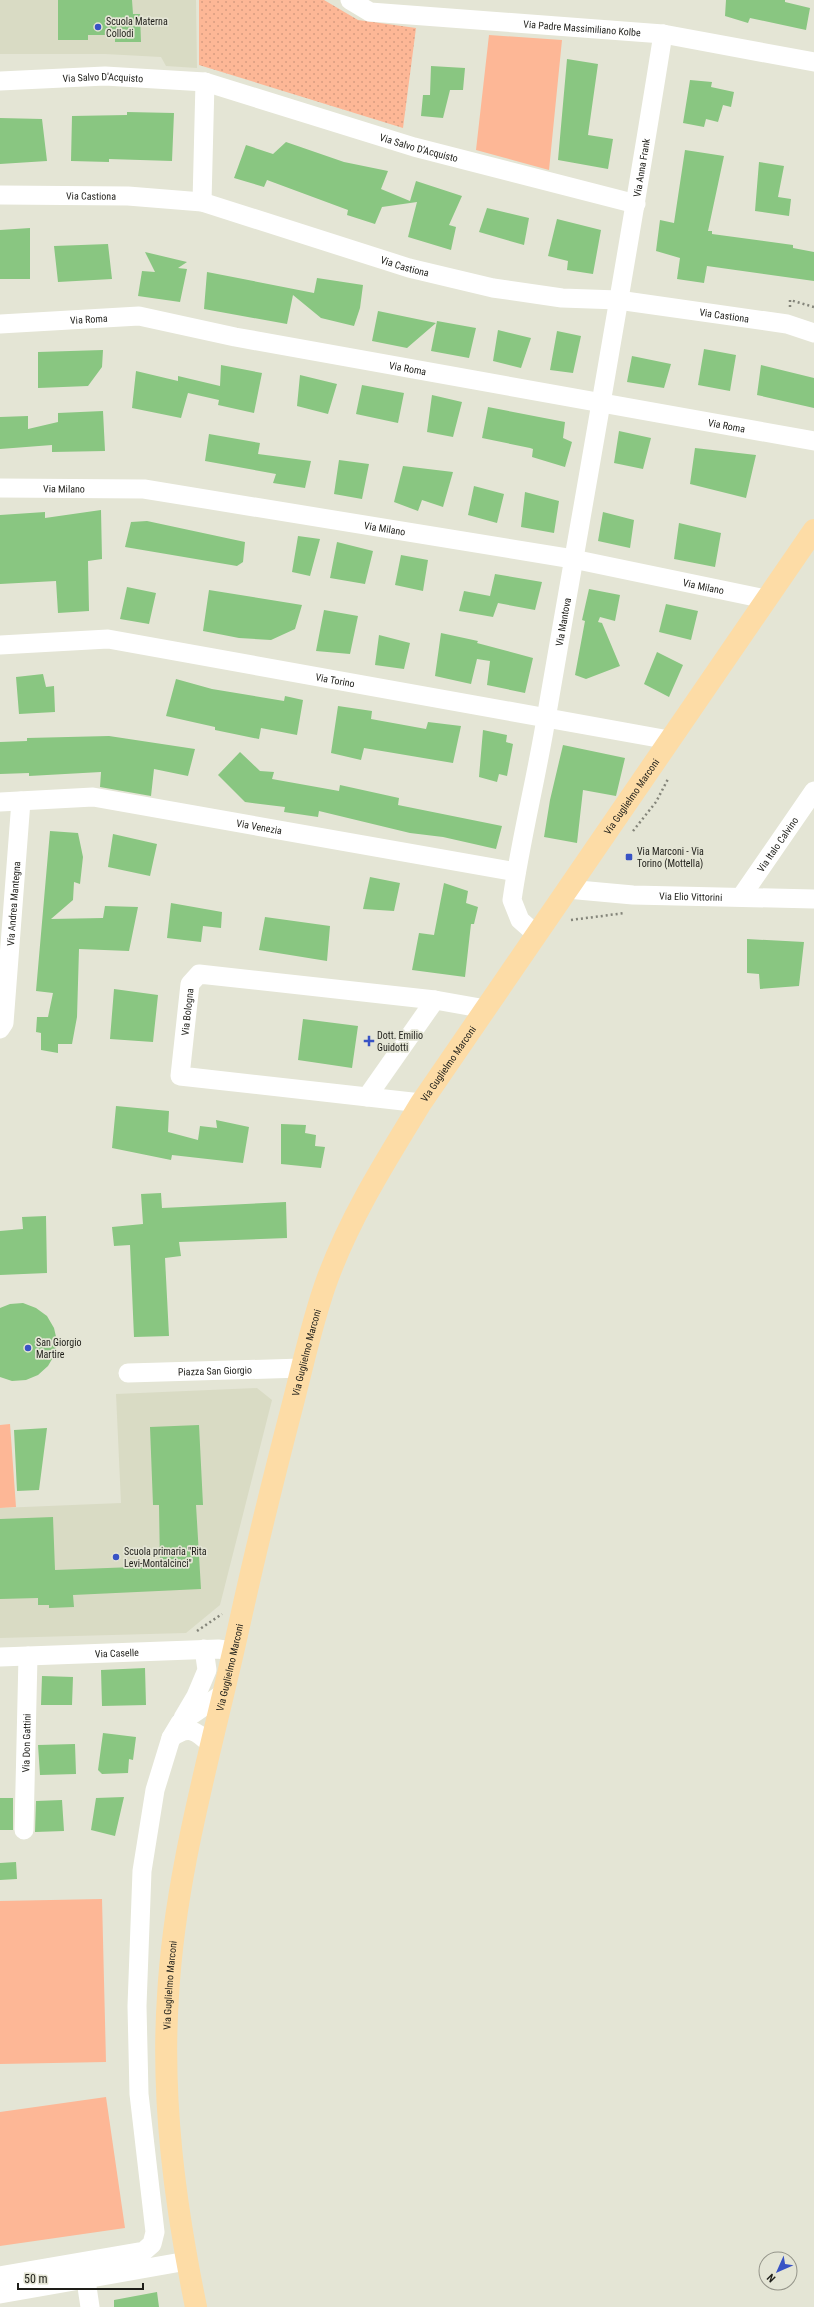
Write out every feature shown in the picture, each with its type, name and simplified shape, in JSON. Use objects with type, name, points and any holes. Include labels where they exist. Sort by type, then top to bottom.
[{"type":"main road","name":"Via Guglielmo Marconi","points":[[196,2307],[186,2261],[169,2133],[166,2073],[168,1995],[187,1852],[210,1744],[233,1651],[257,1541],[302,1368],[327,1280],[364,1196],[421,1103],[765,599],[814,530]]},
{"type":"street","name":"Via Padre Massimiliano Kolbe","points":[[350,0],[370,12],[408,8],[663,34],[814,62]]},
{"type":"street","name":"Via Anna Frank","points":[[618,300],[636,204],[663,34]]},
{"type":"street","name":"Via Salvo D'Acquisto","points":[[0,81],[105,76],[205,82],[414,147],[636,204]]},
{"type":"street","points":[[202,202],[205,82]]},
{"type":"street","name":"Via Castiona","points":[[0,195],[128,196],[202,202],[409,268],[493,288],[562,298],[618,300],[787,324],[814,333]]},
{"type":"street","name":"Via Mantova","points":[[537,935],[520,920],[512,900],[516,872],[547,717],[618,300]]},
{"type":"street","name":"Via Roma","points":[[0,324],[139,316],[235,337],[814,441]]},
{"type":"street","name":"Via Milano","points":[[0,488],[144,489],[573,559],[765,599]]},
{"type":"street","name":"Via Torino","points":[[0,645],[108,639],[669,740]]},
{"type":"street","name":"Via Italo Calvino","points":[[741,897],[814,791]]},
{"type":"street","name":"Via Venezia","points":[[0,802],[93,797],[516,872]]},
{"type":"street","name":"Via Andrea Mantegna","points":[[2,1026],[21,801]]},
{"type":"street","name":"Via Elio Vittorini","points":[[567,889],[633,895],[814,899]]},
{"type":"street","name":"Via Bologna","points":[[421,1103],[180,1076],[190,984],[199,974],[435,1000],[486,1009]]},
{"type":"street","points":[[367,1097],[435,1000]]},
{"type":"street","name":"Piazza San Giorgio","points":[[128,1373],[302,1368]]},
{"type":"street","points":[[0,2294],[144,2251],[152,2244],[155,2232],[153,2200],[139,2094],[137,1998],[142,1871],[156,1790],[176,1730],[196,1696],[206,1670],[204,1649]]},
{"type":"street","name":"Via Caselle","points":[[0,1657],[204,1649],[233,1651]]},
{"type":"street","name":"Via Don Gattini","points":[[24,1830],[28,1656]]},
{"type":"street","points":[[176,1730],[222,1694]]},
{"type":"street","points":[[176,1730],[179,1732],[190,1730],[200,1734],[210,1744]]},
{"type":"street","points":[[153,2200],[178,2197]]},
{"type":"street","points":[[0,2276],[186,2261]]},
{"type":"street","points":[[84,2270],[90,2307]]},
{"type":"path","points":[[629,835],[656,802],[671,775]]},
{"type":"path","points":[[568,922],[573,919],[633,913],[633,895]]},
{"type":"path","points":[[194,1633],[225,1612]]},
{"type":"shaded area","name":"Scuola Materna Collodi","points":[[0,0],[196,0],[197,68],[166,66],[161,57],[105,54],[0,54]]},
{"type":"shaded area","points":[[199,0],[324,0],[358,20],[416,28],[403,128],[199,65]]},
{"type":"shaded area","points":[[489,35],[562,40],[549,170],[476,150]]},
{"type":"shaded area","name":"Scuola primaria \"Rita Levi-Montalcinci\"","points":[[257,1388],[272,1400],[220,1605],[186,1633],[0,1638],[0,1508],[121,1503],[116,1394]]},
{"type":"shaded area","points":[[10,1424],[16,1507],[0,1508],[0,1425]]},
{"type":"shaded area","points":[[102,1899],[106,2062],[0,2064],[0,1901]]},
{"type":"shaded area","points":[[106,2097],[125,2228],[0,2246],[0,2112]]},
{"type":"building","points":[[58,0],[132,0],[133,14],[140,14],[141,42],[115,42],[115,35],[88,35],[88,40],[58,40]]},
{"type":"building","points":[[726,0],[785,0],[785,2],[810,8],[806,30],[750,18],[748,23],[725,16]]},
{"type":"building","points":[[567,59],[598,64],[588,135],[613,139],[608,169],[558,160]]},
{"type":"building","points":[[431,66],[465,68],[463,90],[450,90],[443,118],[421,116],[423,95],[430,95]]},
{"type":"building","points":[[690,80],[712,82],[711,87],[734,92],[731,107],[723,105],[718,122],[706,119],[704,127],[683,123]]},
{"type":"building","points":[[127,112],[174,113],[172,161],[109,159],[109,162],[71,161],[72,116],[127,115]]},
{"type":"building","points":[[0,118],[42,119],[47,161],[0,164]]},
{"type":"building","points":[[286,142],[344,162],[388,171],[381,189],[410,201],[416,181],[462,196],[449,225],[456,227],[451,250],[408,237],[417,202],[382,207],[375,224],[347,215],[348,210],[267,180],[264,187],[234,178],[246,145],[273,154]]},
{"type":"building","points":[[685,150],[724,156],[708,231],[712,231],[712,234],[793,245],[793,248],[814,252],[814,281],[707,266],[704,283],[677,279],[680,258],[656,251],[660,220],[674,223]]},
{"type":"building","points":[[759,162],[784,166],[778,197],[791,199],[789,216],[755,211]]},
{"type":"building","points":[[487,208],[529,218],[524,245],[479,232]]},
{"type":"building","points":[[557,219],[601,230],[593,274],[567,270],[568,261],[548,256]]},
{"type":"building","points":[[30,228],[30,279],[0,279],[0,230]]},
{"type":"building","points":[[108,244],[112,279],[58,282],[54,246]]},
{"type":"building","points":[[145,252],[187,262],[178,268],[187,269],[180,302],[138,296],[142,271],[155,272]]},
{"type":"building","points":[[207,272],[314,293],[317,278],[363,285],[360,308],[354,326],[321,318],[293,295],[287,324],[204,309]]},
{"type":"building","points":[[378,311],[436,323],[407,348],[372,341]]},
{"type":"building","points":[[437,321],[476,328],[469,358],[431,351]]},
{"type":"building","points":[[498,330],[531,338],[521,368],[493,361]]},
{"type":"building","points":[[557,331],[581,336],[573,373],[550,370]]},
{"type":"building","points":[[704,349],[736,355],[730,391],[698,385]]},
{"type":"building","points":[[103,350],[102,367],[88,386],[38,388],[38,352]]},
{"type":"building","points":[[632,356],[671,364],[664,388],[627,382]]},
{"type":"building","points":[[221,365],[262,373],[254,413],[218,405],[219,400],[188,393],[181,418],[132,408],[136,371],[178,381],[178,376],[220,386]]},
{"type":"building","points":[[761,365],[814,378],[814,408],[757,395]]},
{"type":"building","points":[[300,375],[337,384],[328,414],[297,406]]},
{"type":"building","points":[[362,385],[404,393],[398,423],[356,414]]},
{"type":"building","points":[[432,395],[462,402],[453,437],[427,432]]},
{"type":"building","points":[[488,407],[565,422],[563,438],[572,442],[565,467],[532,457],[533,449],[482,438]]},
{"type":"building","points":[[103,411],[105,451],[52,452],[52,445],[0,449],[0,417],[28,416],[28,429],[58,422],[58,413]]},
{"type":"building","points":[[619,431],[651,438],[643,469],[614,463]]},
{"type":"building","points":[[209,434],[260,443],[258,454],[311,461],[305,488],[273,483],[276,474],[205,461]]},
{"type":"building","points":[[695,448],[756,455],[746,498],[690,484]]},
{"type":"building","points":[[339,460],[369,464],[362,499],[334,494]]},
{"type":"building","points":[[403,466],[453,472],[443,507],[422,500],[418,511],[394,502]]},
{"type":"building","points":[[474,486],[504,494],[497,523],[468,515]]},
{"type":"building","points":[[525,492],[559,501],[554,533],[521,527]]},
{"type":"building","points":[[101,510],[102,559],[88,561],[89,611],[58,613],[56,581],[0,584],[0,515],[45,512],[45,518]]},
{"type":"building","points":[[603,512],[634,520],[630,548],[598,541]]},
{"type":"building","points":[[147,521],[245,542],[243,562],[237,566],[125,547],[131,522]]},
{"type":"building","points":[[679,523],[721,533],[715,567],[674,559]]},
{"type":"building","points":[[298,536],[320,539],[310,576],[292,572]]},
{"type":"building","points":[[337,542],[373,551],[365,584],[330,578]]},
{"type":"building","points":[[401,555],[428,560],[423,591],[395,585]]},
{"type":"building","points":[[495,574],[542,582],[535,610],[498,603],[493,617],[459,611],[464,591],[490,596]]},
{"type":"building","points":[[127,587],[156,593],[149,624],[120,619]]},
{"type":"building","points":[[589,589],[620,595],[615,621],[600,617],[598,622],[602,623],[620,666],[586,679],[575,675],[585,621],[582,620]]},
{"type":"building","points":[[209,590],[302,605],[295,629],[271,640],[239,638],[203,631]]},
{"type":"building","points":[[666,604],[698,611],[691,640],[659,632]]},
{"type":"building","points":[[324,610],[358,616],[350,654],[316,651]]},
{"type":"building","points":[[441,633],[478,641],[477,643],[533,658],[525,693],[487,685],[490,661],[477,659],[471,684],[435,676]]},
{"type":"building","points":[[379,635],[410,643],[404,669],[375,665]]},
{"type":"building","points":[[657,652],[683,665],[669,697],[644,684]]},
{"type":"building","points":[[43,674],[46,687],[54,686],[55,712],[19,714],[16,677]]},
{"type":"building","points":[[176,679],[212,689],[284,701],[285,696],[303,700],[297,735],[261,728],[259,739],[215,730],[215,727],[166,716]]},
{"type":"building","points":[[338,706],[372,711],[371,719],[426,729],[428,722],[461,726],[453,763],[364,748],[361,760],[331,753]]},
{"type":"building","points":[[483,730],[507,735],[506,742],[513,744],[507,776],[499,774],[497,782],[479,777]]},
{"type":"building","points":[[109,736],[195,749],[188,776],[154,769],[151,796],[100,787],[101,772],[29,776],[29,773],[0,774],[0,742],[27,741],[27,738]]},
{"type":"building","points":[[563,745],[625,758],[616,796],[583,790],[577,843],[544,837],[550,800]]},
{"type":"building","points":[[240,752],[260,771],[274,772],[272,779],[339,791],[340,785],[399,798],[398,805],[502,826],[496,849],[443,837],[410,833],[319,811],[318,817],[284,812],[285,807],[245,802],[218,775]]},
{"type":"building","points":[[50,831],[78,833],[83,857],[80,884],[74,882],[73,900],[51,919],[103,918],[105,906],[138,907],[129,951],[79,949],[77,1017],[72,1044],[58,1044],[58,1053],[41,1050],[41,1033],[36,1032],[37,1017],[48,1017],[53,993],[36,991]]},
{"type":"building","points":[[113,834],[157,844],[150,876],[108,867]]},
{"type":"building","points":[[370,877],[400,883],[394,911],[363,909]]},
{"type":"building","points":[[444,883],[468,891],[466,903],[478,907],[474,924],[471,924],[465,977],[412,970],[419,933],[434,935]]},
{"type":"building","points":[[171,903],[222,912],[221,928],[203,926],[201,942],[167,938]]},
{"type":"building","points":[[265,917],[330,926],[327,961],[259,950]]},
{"type":"building","points":[[747,939],[804,942],[799,986],[760,989],[759,974],[747,973]]},
{"type":"building","points":[[114,989],[158,995],[153,1042],[110,1039]]},
{"type":"building","points":[[303,1019],[358,1026],[352,1068],[298,1060]]},
{"type":"building","points":[[116,1106],[169,1111],[168,1132],[198,1140],[200,1126],[217,1128],[216,1120],[249,1127],[243,1163],[172,1155],[171,1160],[112,1148]]},
{"type":"building","points":[[281,1124],[306,1125],[305,1133],[316,1135],[315,1146],[325,1147],[321,1168],[281,1164]]},
{"type":"building","points":[[161,1193],[162,1208],[286,1202],[287,1238],[179,1242],[181,1256],[165,1258],[169,1336],[134,1337],[130,1245],[114,1246],[112,1227],[143,1224],[141,1194]]},
{"type":"building","points":[[46,1216],[47,1273],[0,1275],[0,1231],[23,1229],[22,1217]]},
{"type":"building","name":"San Giorgio Martire","points":[[23,1303],[36,1308],[47,1316],[54,1328],[57,1341],[55,1354],[48,1366],[38,1375],[26,1380],[12,1381],[0,1377],[0,1308],[10,1304]]},
{"type":"building","points":[[199,1425],[203,1505],[196,1505],[201,1589],[73,1595],[74,1607],[49,1608],[49,1605],[38,1605],[38,1598],[0,1599],[0,1519],[53,1517],[55,1570],[160,1566],[159,1505],[153,1505],[150,1427]]},
{"type":"building","points":[[47,1428],[39,1490],[17,1491],[14,1430]]},
{"type":"building","points":[[145,1668],[146,1705],[102,1706],[101,1670]]},
{"type":"building","points":[[42,1676],[73,1677],[72,1705],[41,1705]]},
{"type":"building","points":[[103,1733],[136,1737],[133,1760],[129,1759],[128,1773],[102,1774],[98,1770]]},
{"type":"building","points":[[75,1744],[76,1774],[40,1775],[38,1745]]},
{"type":"building","points":[[124,1797],[115,1836],[91,1830],[96,1798]]},
{"type":"building","points":[[0,1798],[13,1798],[13,1830],[0,1830]]},
{"type":"building","points":[[62,1800],[64,1831],[35,1832],[36,1801]]},
{"type":"building","points":[[16,1862],[17,1879],[0,1880],[0,1863]]},
{"type":"building","points":[[157,2292],[159,2307],[114,2307],[114,2300]]},
{"type":"place","name":"Scuola Materna Collodi","points":[[98,27]]},
{"type":"place","name":"Via Marconi - Via Torino (Mottella)","points":[[629,857]]},
{"type":"place","name":"Dott. Emilio Guidotti","points":[[369,1041]]},
{"type":"place","name":"San Giorgio Martire","points":[[28,1348]]},
{"type":"place","name":"Scuola primaria \"Rita Levi-Montalcinci\"","points":[[116,1557]]}]
